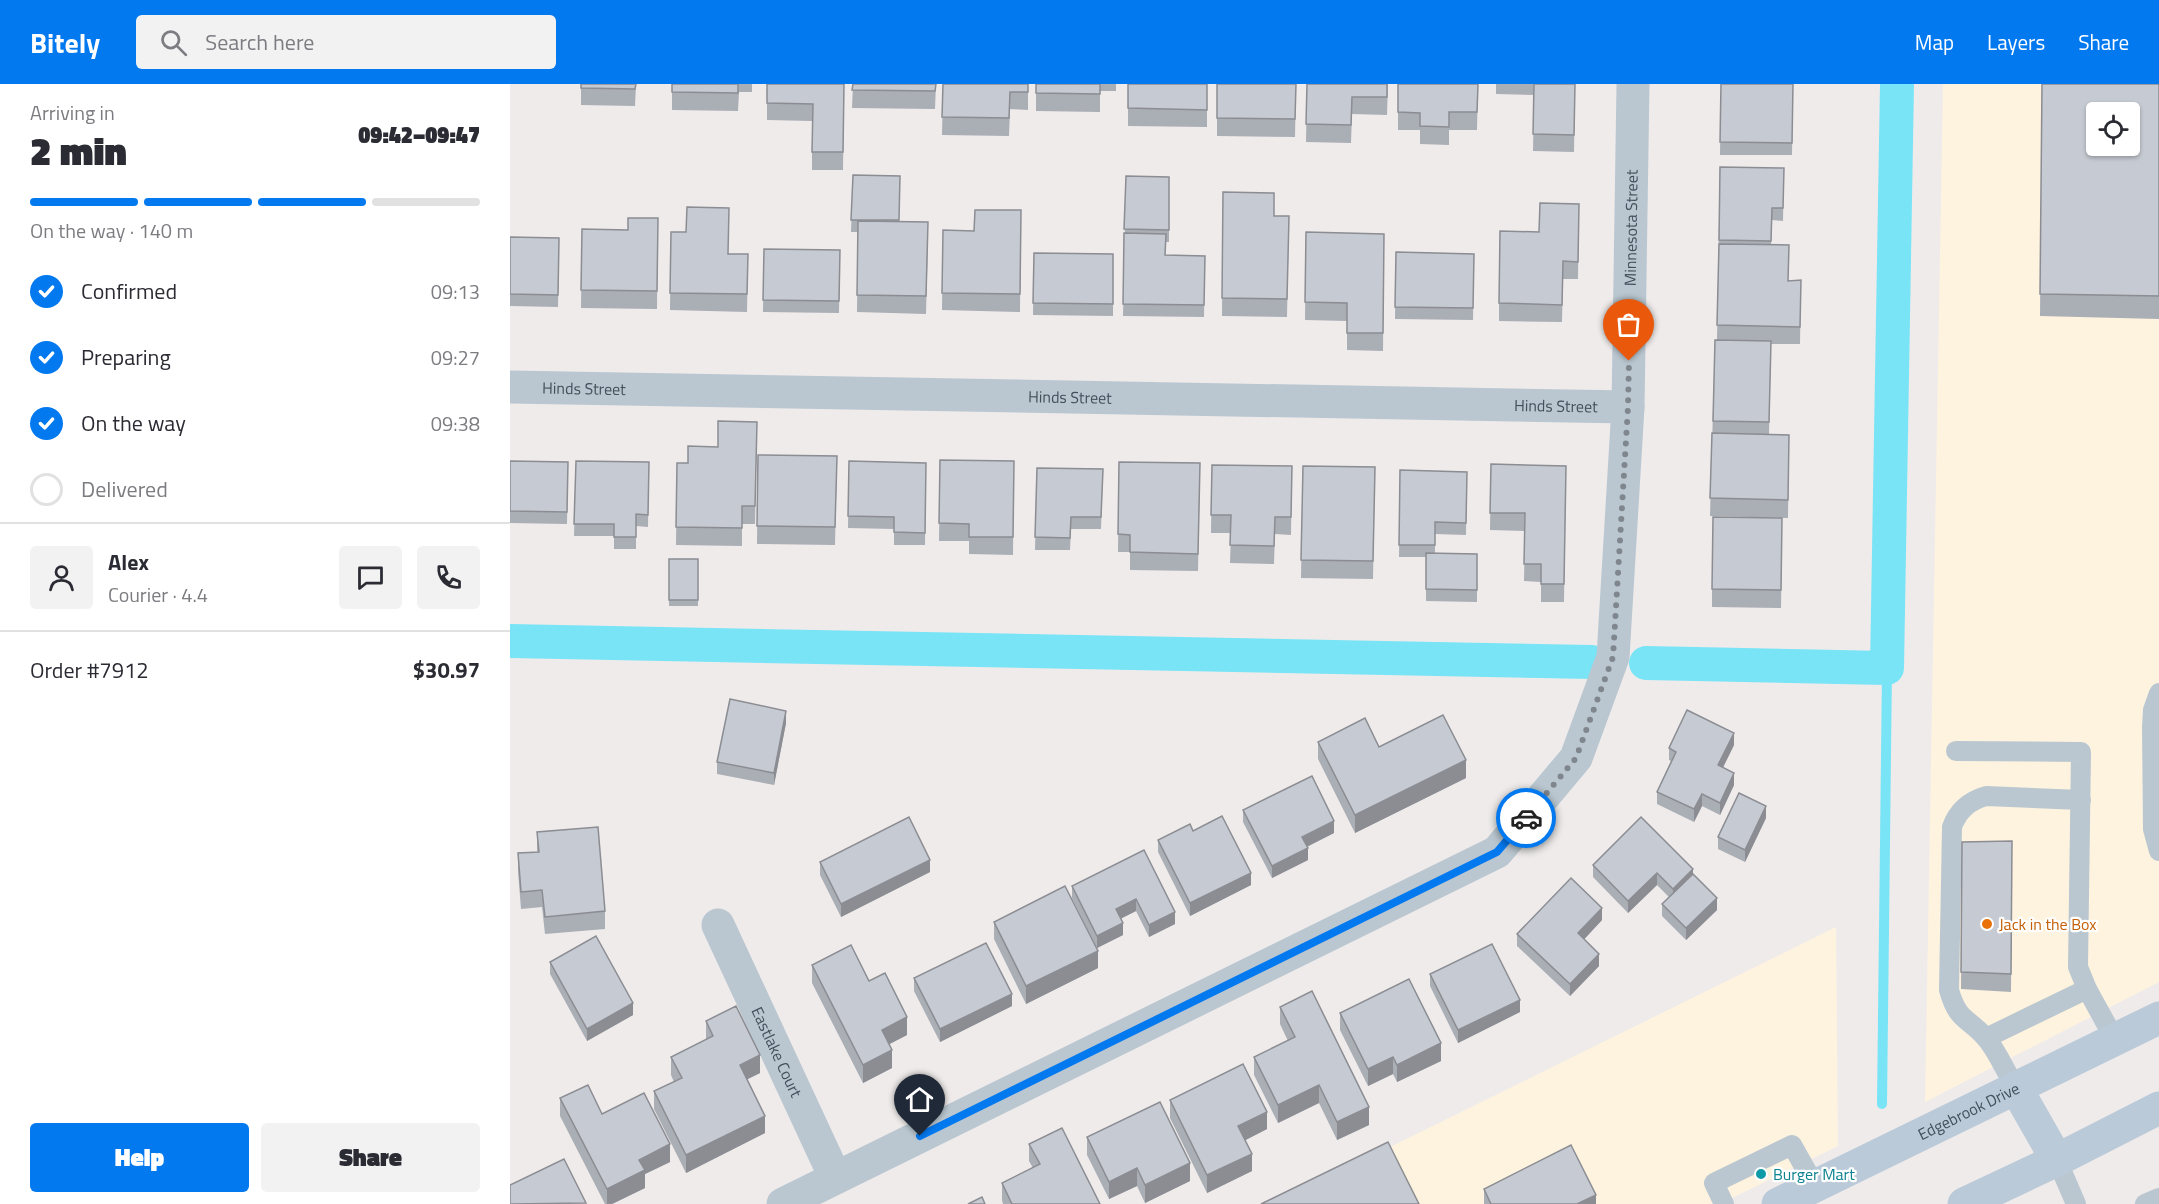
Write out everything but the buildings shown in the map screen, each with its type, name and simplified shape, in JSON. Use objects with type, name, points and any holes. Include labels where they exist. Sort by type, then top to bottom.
[{"type":"main road","name":"Edgebrook Drive","points":[[1778,1204],[2159,1018]]},
{"type":"main road","points":[[2016,1088],[2056,1160]]},
{"type":"main road","points":[[1964,1204],[2159,1108]]},
{"type":"street","name":"Minnesota Street","points":[[783,1204],[1497,852],[1576,758],[1613,657],[1628,407],[1633,84]]},
{"type":"street","name":"Hinds Street","points":[[510,387],[1628,407]]},
{"type":"street","name":"Eastlake Court","points":[[718,925],[835,1178]]},
{"type":"lane","points":[[2159,693],[2153,710],[2152,726],[2153,829],[2159,851]]},
{"type":"lane","points":[[1956,751],[2081,752],[2078,967],[2087,989],[2115,1040]]},
{"type":"lane","points":[[2016,1088],[1986,1038],[1961,1017],[1949,990],[1952,827],[1956,816],[1964,807],[1986,796],[2081,800]]},
{"type":"lane","points":[[1986,1038],[2087,989]]},
{"type":"lane","points":[[1724,1204],[1714,1183],[1792,1146],[1815,1186]]},
{"type":"lane","points":[[2056,1160],[2076,1204]]},
{"type":"lane","points":[[2145,1204],[2159,1198]]},
{"type":"shaded area","points":[[1943,84],[2159,84],[2159,982],[1925,1102]]},
{"type":"shaded area","points":[[1836,927],[1838,1146],[1720,1204],[1275,1204]]},
{"type":"waterway","points":[[1646,663],[1887,668],[1897,84]]},
{"type":"waterway","points":[[510,641],[1592,662]]},
{"type":"waterway","points":[[1882,1104],[1887,668]]},
{"type":"way so far","points":[[1526,818],[1576,758],[1613,657],[1629,361]]},
{"type":"place","name":"Jack in the Box","points":[[1987,924]]},
{"type":"place","name":"Burger Mart","points":[[1761,1174]]},
{"type":"route","points":[[920,1136],[1497,852],[1526,818]]}]
